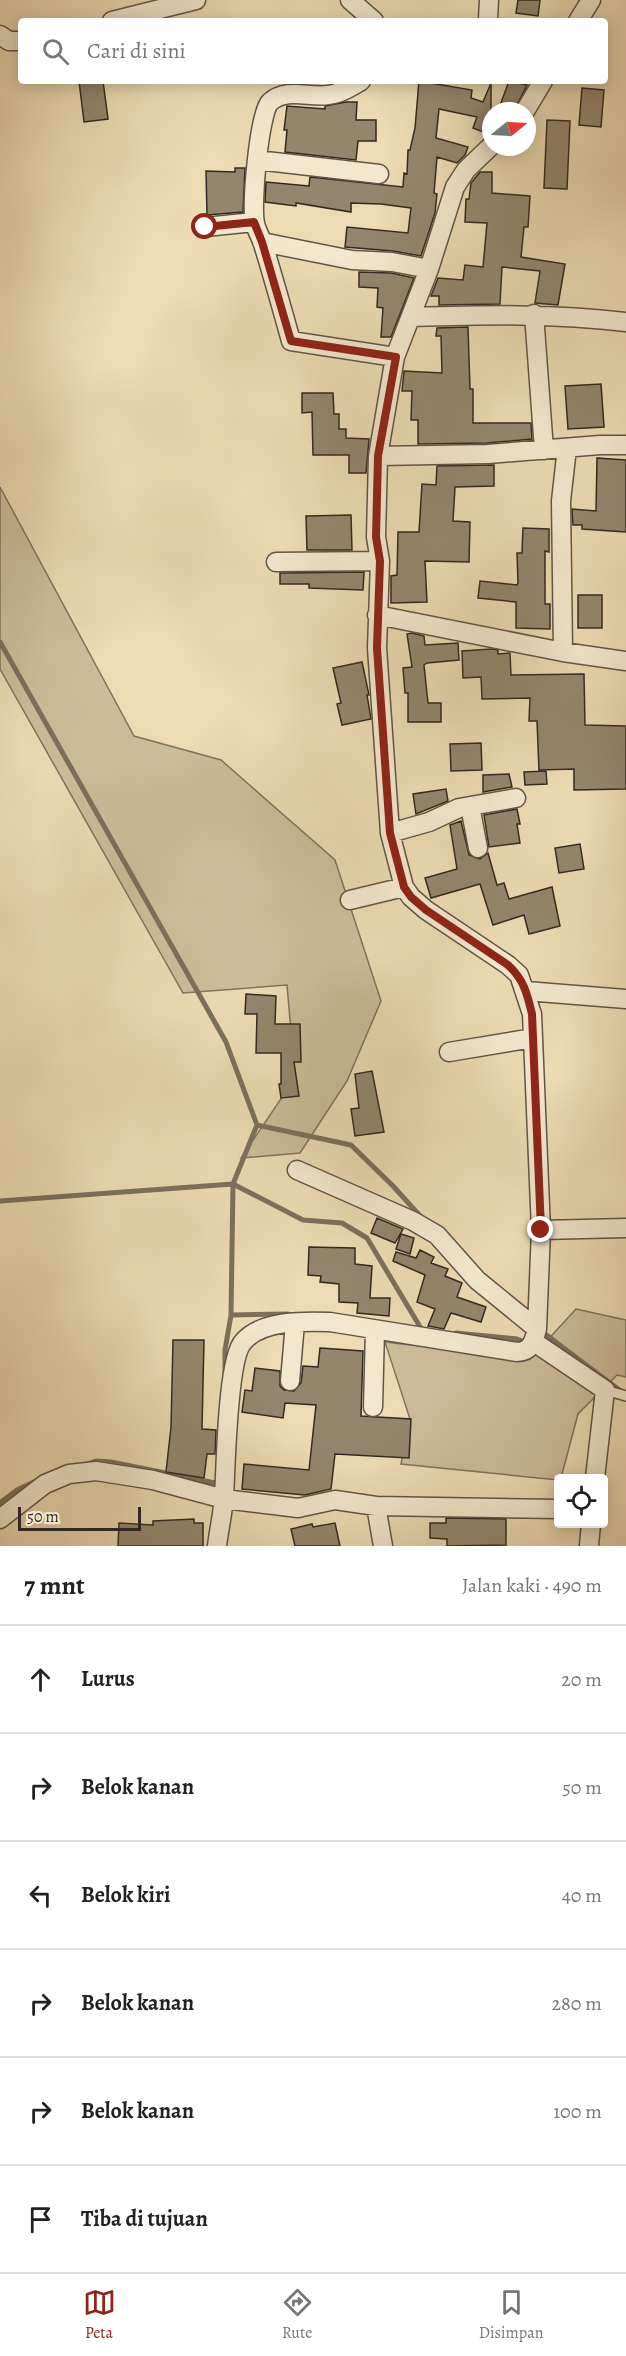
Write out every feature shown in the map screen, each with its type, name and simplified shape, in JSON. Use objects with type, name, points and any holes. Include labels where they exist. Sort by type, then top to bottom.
[{"type":"street","points":[[124,18],[196,0]]},
{"type":"street","points":[[350,0],[371,18]]},
{"type":"street","points":[[488,18],[489,0]]},
{"type":"street","points":[[580,18],[591,0]]},
{"type":"street","points":[[0,35],[9,41],[18,41]]},
{"type":"street","points":[[356,84],[340,93],[325,96],[297,93],[282,96],[270,102],[264,111],[257,160],[254,222],[291,341],[396,357]]},
{"type":"street","points":[[530,102],[541,84]]},
{"type":"street","points":[[217,1546],[224,1499],[234,1365],[241,1342],[256,1331],[295,1323],[330,1322],[517,1352],[530,1348],[536,1335],[541,1230],[532,1014],[519,975],[508,965],[426,910],[411,897],[404,887],[390,833],[377,648],[380,561],[376,537],[378,456],[396,357],[429,269],[455,187],[466,170],[482,155]]},
{"type":"street","points":[[257,160],[379,174]]},
{"type":"street","points":[[205,227],[254,222]]},
{"type":"street","points":[[262,242],[352,260],[392,262],[429,269]]},
{"type":"street","points":[[411,317],[534,315],[586,317],[626,322]]},
{"type":"street","points":[[534,315],[544,450]]},
{"type":"street","points":[[378,456],[488,454],[626,445]]},
{"type":"street","points":[[563,652],[561,501],[567,448]]},
{"type":"street","points":[[276,562],[380,561]]},
{"type":"street","points":[[377,615],[563,652],[626,661]]},
{"type":"street","points":[[390,833],[429,822],[459,808],[516,798]]},
{"type":"street","points":[[470,806],[478,848]]},
{"type":"street","points":[[350,900],[404,887]]},
{"type":"street","points":[[526,991],[626,999]]},
{"type":"street","points":[[449,1052],[533,1038]]},
{"type":"street","points":[[297,1170],[413,1221],[437,1235],[477,1280],[536,1335],[605,1390],[596,1474]]},
{"type":"street","points":[[541,1230],[626,1228]]},
{"type":"street","points":[[290,1381],[295,1323]]},
{"type":"street","points":[[373,1407],[375,1330]]},
{"type":"street","points":[[0,1518],[45,1484],[69,1474],[96,1471],[153,1480],[224,1499],[298,1508],[335,1500],[376,1506],[554,1509]]},
{"type":"street","points":[[376,1506],[384,1546]]},
{"type":"street","points":[[589,1546],[591,1528]]},
{"type":"lane","points":[[605,1390],[626,1396]]},
{"type":"shaded area","points":[[0,487],[134,736],[221,760],[335,860],[381,1001],[347,1081],[300,1153],[241,1158],[295,1078],[287,985],[183,993],[0,669]]},
{"type":"shaded area","points":[[576,1309],[626,1320],[626,1377],[617,1375],[578,1414],[562,1474],[554,1474],[554,1480],[401,1464],[410,1419],[385,1342],[530,1359]]},
{"type":"building","points":[[518,0],[540,0],[538,16],[516,13]]},
{"type":"building","points":[[79,84],[103,84],[108,119],[84,122]]},
{"type":"building","points":[[419,84],[437,84],[472,90],[471,98],[483,102],[482,132],[473,128],[477,117],[439,109],[436,138],[468,147],[465,155],[457,163],[437,157],[435,213],[421,256],[345,247],[347,227],[408,233],[411,208],[351,203],[351,212],[296,203],[296,206],[265,202],[266,182],[309,186],[310,177],[403,187],[404,173],[407,174],[408,150],[410,150],[415,128]]},
{"type":"building","points":[[491,84],[491,102],[483,102]]},
{"type":"building","points":[[508,84],[527,85],[518,102],[501,102]]},
{"type":"building","points":[[582,88],[604,90],[601,127],[579,125]]},
{"type":"building","points":[[357,102],[356,120],[376,120],[376,141],[358,141],[356,160],[285,152],[287,130],[284,130],[287,106],[325,109],[325,106]]},
{"type":"building","points":[[547,120],[570,121],[567,189],[544,188]]},
{"type":"building","points":[[235,168],[245,168],[243,212],[207,215],[206,171],[235,172]]},
{"type":"building","points":[[480,172],[492,172],[492,193],[530,196],[528,227],[524,227],[521,257],[565,264],[558,305],[535,303],[540,271],[502,267],[500,304],[439,305],[439,296],[431,296],[438,278],[463,280],[465,265],[483,267],[487,223],[465,222],[466,199],[469,199],[471,183]]},
{"type":"building","points":[[359,272],[391,273],[414,278],[391,337],[381,337],[383,308],[377,307],[378,288],[359,287]]},
{"type":"building","points":[[468,327],[473,423],[531,423],[532,439],[487,443],[418,444],[418,420],[411,420],[412,391],[402,391],[404,371],[442,373],[441,336],[436,336],[437,328]]},
{"type":"building","points":[[601,384],[604,427],[568,429],[565,386]]},
{"type":"building","points":[[302,393],[333,393],[334,414],[339,414],[339,429],[346,429],[346,438],[369,439],[366,473],[349,473],[349,455],[313,455],[312,412],[302,413]]},
{"type":"building","points":[[597,458],[626,460],[626,532],[582,529],[582,525],[573,525],[572,509],[596,511]]},
{"type":"building","points":[[494,465],[494,486],[455,487],[453,521],[470,522],[469,562],[425,561],[427,602],[391,603],[391,576],[397,575],[398,532],[419,532],[422,484],[436,485],[437,466]]},
{"type":"building","points":[[351,515],[352,550],[307,550],[306,516]]},
{"type":"building","points":[[523,528],[549,529],[549,552],[545,551],[545,604],[550,604],[550,629],[516,628],[516,602],[478,598],[480,581],[517,585],[517,553],[522,553]]},
{"type":"building","points":[[364,572],[363,590],[309,588],[309,584],[280,584],[280,573]]},
{"type":"building","points":[[578,595],[602,595],[602,628],[578,628]]},
{"type":"building","points":[[407,634],[424,636],[425,645],[458,643],[459,660],[424,665],[428,703],[441,703],[441,722],[408,722],[408,693],[405,693],[403,668],[412,667]]},
{"type":"building","points":[[498,650],[498,654],[510,653],[511,675],[584,674],[585,725],[626,726],[626,789],[574,790],[574,769],[539,770],[537,721],[529,721],[530,698],[482,699],[481,677],[463,678],[462,651]]},
{"type":"building","points":[[362,662],[371,719],[342,725],[337,704],[341,703],[333,668]]},
{"type":"building","points":[[481,743],[482,770],[451,771],[450,744]]},
{"type":"building","points":[[546,771],[547,784],[525,785],[524,772]]},
{"type":"building","points":[[509,774],[512,787],[483,792],[483,775]]},
{"type":"building","points":[[446,789],[448,801],[416,814],[413,794]]},
{"type":"building","points":[[517,809],[520,843],[489,847],[484,815]]},
{"type":"building","points":[[461,821],[469,855],[480,859],[488,853],[497,885],[504,883],[509,899],[552,887],[560,926],[529,934],[524,915],[493,925],[480,884],[431,898],[425,878],[457,869],[450,825]]},
{"type":"building","points":[[580,844],[584,869],[559,873],[555,848]]},
{"type":"building","points":[[246,994],[276,996],[275,1024],[300,1024],[301,1062],[294,1062],[299,1096],[281,1098],[279,1084],[281,1084],[281,1053],[256,1053],[257,1014],[245,1014]]},
{"type":"building","points":[[372,1071],[384,1132],[355,1136],[351,1109],[359,1108],[355,1074]]},
{"type":"building","points":[[377,1218],[403,1229],[395,1243],[371,1233]]},
{"type":"building","points":[[401,1234],[414,1238],[410,1254],[396,1249]]},
{"type":"building","points":[[309,1247],[355,1248],[355,1264],[372,1266],[370,1298],[390,1298],[389,1316],[357,1313],[358,1303],[339,1302],[339,1284],[320,1282],[321,1276],[308,1275]]},
{"type":"building","points":[[420,1250],[434,1257],[431,1263],[448,1269],[445,1276],[462,1283],[457,1297],[486,1307],[481,1322],[451,1313],[444,1329],[428,1326],[435,1309],[417,1302],[425,1275],[393,1261],[396,1252],[416,1258]]},
{"type":"building","points":[[173,1340],[204,1340],[202,1429],[216,1430],[215,1454],[207,1454],[204,1478],[166,1472],[171,1427]]},
{"type":"building","points":[[320,1348],[363,1351],[361,1416],[411,1419],[409,1458],[335,1454],[331,1489],[305,1495],[242,1489],[244,1464],[309,1470],[316,1405],[285,1403],[283,1418],[242,1412],[245,1390],[252,1391],[255,1368],[280,1371],[280,1386],[284,1390],[294,1391],[301,1383],[303,1366],[318,1367]]},
{"type":"building","points":[[446,1518],[506,1519],[506,1545],[447,1546],[447,1539],[430,1538],[430,1523],[446,1523]]},
{"type":"building","points":[[194,1519],[194,1523],[203,1523],[203,1546],[118,1546],[119,1523],[153,1525],[153,1521]]},
{"type":"building","points":[[335,1523],[340,1546],[295,1546],[291,1529],[312,1524],[313,1527]]},
{"type":"waterway","points":[[0,642],[226,1042],[257,1125],[233,1184],[231,1315],[225,1350],[225,1374]]},
{"type":"waterway","points":[[257,1125],[351,1145],[422,1218]]},
{"type":"waterway","points":[[0,1201],[233,1184],[303,1220],[342,1223],[367,1238],[422,1330],[419,1330]]},
{"type":"waterway","points":[[231,1315],[288,1314]]},
{"type":"waterway","points":[[541,1331],[622,1392]]},
{"type":"waterway","points":[[456,1333],[517,1339],[527,1343]]},
{"type":"waterway","points":[[84,1465],[96,1461],[111,1462],[215,1483],[219,1479]]},
{"type":"waterway","points":[[0,1503],[17,1490],[38,1480]]},
{"type":"route","points":[[205,227],[254,222],[291,341],[396,357],[378,456],[376,537],[380,561],[377,648],[390,833],[404,887],[411,897],[426,910],[508,965],[519,975],[526,991],[532,1014],[541,1230]]}]
